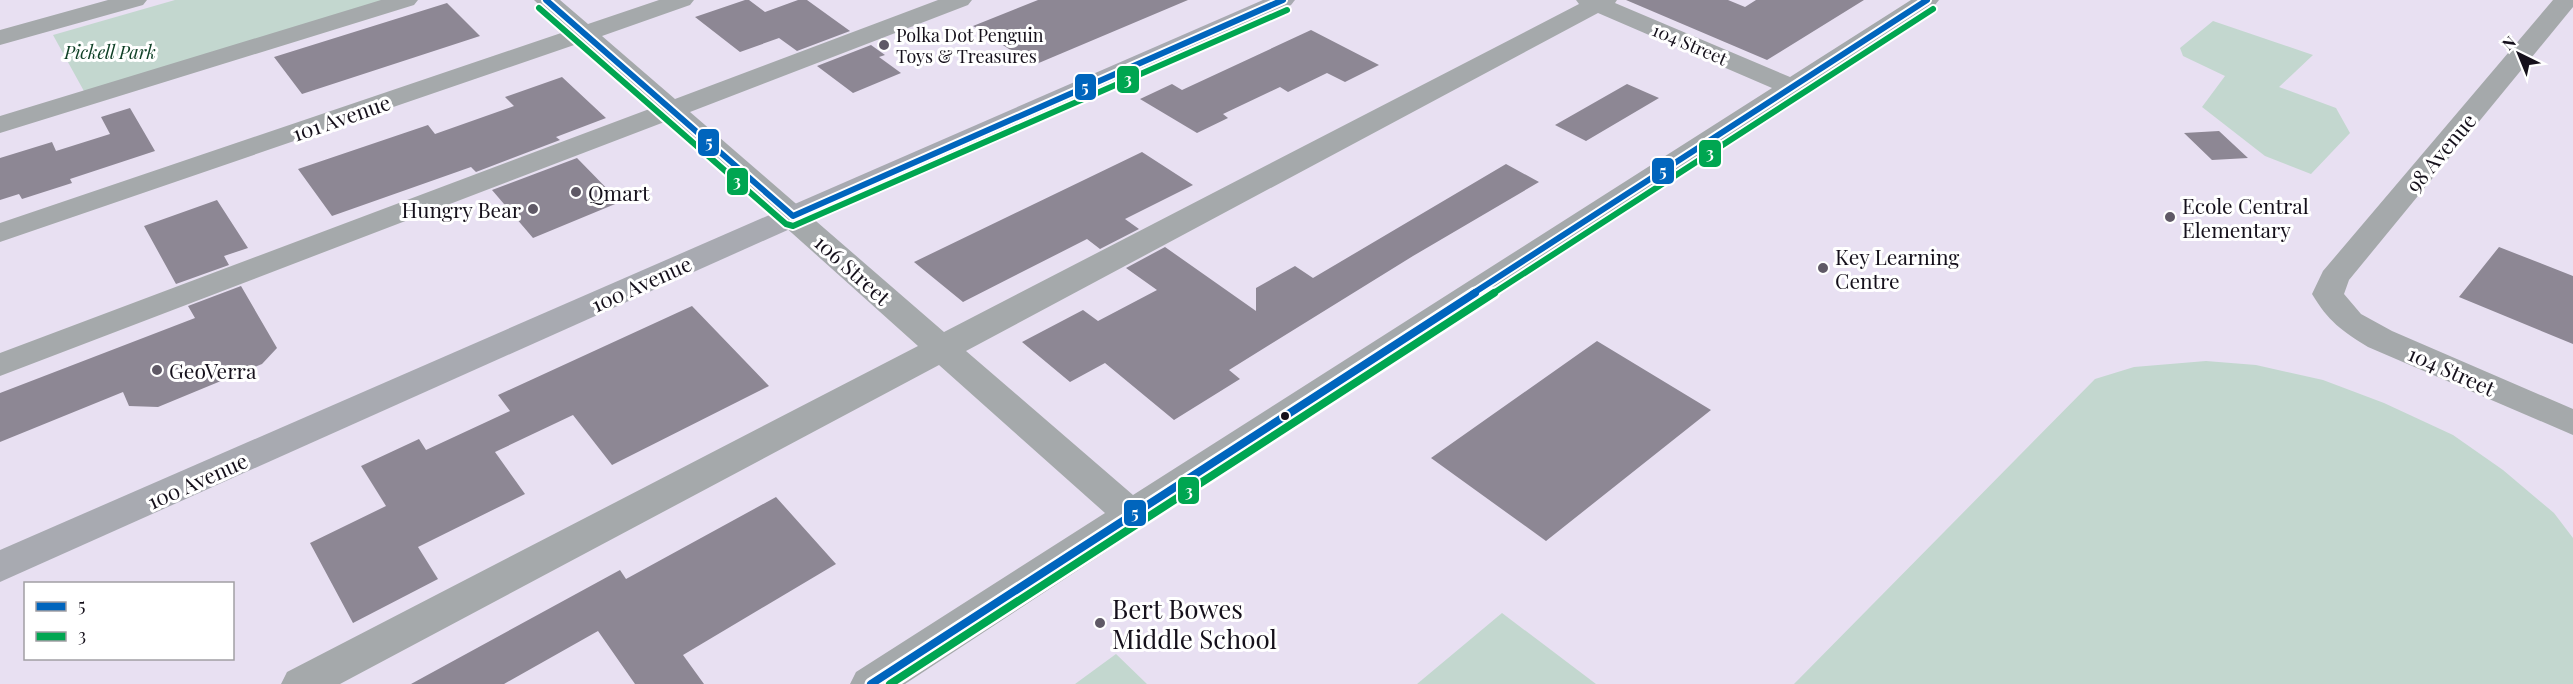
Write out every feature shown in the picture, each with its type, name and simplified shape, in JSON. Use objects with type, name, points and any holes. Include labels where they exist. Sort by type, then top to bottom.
[{"type":"main road","name":"100 Avenue","points":[[0,567],[1283,0]]},
{"type":"street","points":[[0,38],[135,0]]},
{"type":"street","points":[[0,125],[406,0]]},
{"type":"street","name":"106 Street","points":[[546,0],[1131,515]]},
{"type":"street","name":"101 Avenue","points":[[0,233],[682,0]]},
{"type":"street","points":[[0,365],[960,0]]},
{"type":"street","points":[[871,684],[1927,0]]},
{"type":"street","name":"98 Avenue","points":[[2336,308],[2328,294],[2334,278],[2566,0]]},
{"type":"street","points":[[302,684],[1597,1]]},
{"type":"street","name":"104 Street","points":[[1597,1],[1792,88]]},
{"type":"street","name":"104 Street","points":[[2336,308],[2350,321],[2380,339],[2573,423]]},
{"type":"green space","name":"Pickell Park","points":[[175,0],[388,0],[85,93],[53,35]]},
{"type":"green space","points":[[2213,21],[2313,55],[2279,87],[2336,108],[2350,133],[2311,174],[2265,156],[2202,107],[2225,76],[2183,56],[2180,48]]},
{"type":"green space","points":[[2206,361],[2256,365],[2323,380],[2384,403],[2453,435],[2503,470],[2554,513],[2573,538],[2573,684],[1794,684],[2095,379],[2134,367]]},
{"type":"green space","points":[[1502,613],[1596,684],[1417,684]]},
{"type":"green space","points":[[1116,654],[1147,684],[1075,684]]},
{"type":"building","points":[[749,0],[765,12],[798,0],[807,0],[850,31],[797,51],[779,38],[740,52],[695,17]]},
{"type":"building","points":[[1038,0],[1188,0],[1034,65],[973,26]]},
{"type":"building","points":[[1626,0],[1728,0],[1745,7],[1756,0],[1864,0],[1767,60]]},
{"type":"building","points":[[447,3],[480,36],[302,94],[274,57]]},
{"type":"building","points":[[1311,30],[1379,65],[1345,82],[1327,73],[1288,92],[1280,87],[1223,114],[1228,118],[1197,133],[1140,99],[1172,84],[1182,90]]},
{"type":"building","points":[[871,45],[885,55],[879,57],[901,73],[853,93],[817,66]]},
{"type":"building","points":[[562,77],[606,118],[556,137],[560,140],[476,172],[471,167],[332,216],[298,169],[428,125],[435,134],[514,106],[505,97]]},
{"type":"building","points":[[1627,84],[1659,98],[1586,141],[1555,125]]},
{"type":"building","points":[[130,108],[155,151],[70,179],[72,183],[22,199],[19,194],[0,200],[0,158],[52,142],[56,151],[110,134],[101,117]]},
{"type":"building","points":[[2219,131],[2248,158],[2212,160],[2184,133]]},
{"type":"building","points":[[1142,152],[1193,185],[1125,219],[1139,229],[1100,249],[1087,239],[963,302],[914,262]]},
{"type":"building","points":[[577,158],[620,202],[533,238],[492,190]]},
{"type":"building","points":[[1506,164],[1539,182],[1413,256],[1229,370],[1240,379],[1174,420],[1105,363],[1070,382],[1022,342],[1083,310],[1098,321],[1157,290],[1126,268],[1165,247],[1256,311],[1256,288],[1295,266],[1313,278]]},
{"type":"building","points":[[217,200],[248,248],[224,256],[229,265],[176,284],[144,226]]},
{"type":"building","points":[[2499,247],[2573,276],[2573,344],[2459,297]]},
{"type":"building","points":[[241,286],[277,348],[262,364],[158,407],[129,406],[123,392],[0,442],[0,393],[195,318],[188,306]]},
{"type":"building","points":[[692,306],[769,386],[612,465],[573,415],[495,452],[525,494],[418,547],[438,579],[353,623],[310,543],[386,506],[361,466],[419,439],[426,450],[510,411],[498,395]]},
{"type":"building","points":[[1597,341],[1711,410],[1546,541],[1431,458]]},
{"type":"building","points":[[776,497],[836,564],[683,655],[704,684],[635,684],[598,631],[504,684],[411,684],[620,570],[626,579]]},
{"type":"transit line","name":"5","points":[[546,0],[793,216],[1283,0]]},
{"type":"transit line","name":"5","points":[[871,684],[1927,0]]},
{"type":"transit line","name":"3","points":[[539,8],[786,224],[793,226],[1287,10]]},
{"type":"transit line","name":"3","points":[[890,684],[1933,9]]},
{"type":"place","name":"Polka Dot Penguin Toys & Treasures","points":[[884,45]]},
{"type":"place","name":"Qmart","points":[[576,192]]},
{"type":"place","name":"Hungry Bear","points":[[533,209]]},
{"type":"place","name":"Ecole Central Elementary","points":[[2170,217]]},
{"type":"place","name":"Key Learning Centre","points":[[1823,268]]},
{"type":"place","name":"GeoVerra","points":[[157,370]]},
{"type":"place","name":"Bert Bowes Middle School","points":[[1100,623]]}]
